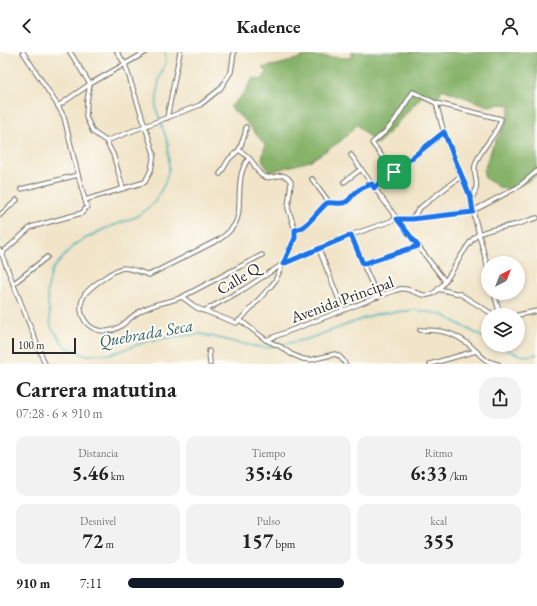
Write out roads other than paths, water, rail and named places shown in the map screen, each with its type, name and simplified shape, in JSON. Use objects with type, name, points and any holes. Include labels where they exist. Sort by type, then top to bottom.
[{"type":"street","points":[[23,52],[64,117],[87,207],[82,214],[31,227],[1,252],[45,364]]},
{"type":"street","points":[[70,52],[90,84],[86,117],[93,132],[106,142],[113,154],[123,188]]},
{"type":"street","points":[[85,200],[145,182],[151,170],[154,154],[146,126],[125,64],[117,52]]},
{"type":"street","points":[[58,106],[90,84],[146,52]]},
{"type":"street","points":[[167,118],[180,52]]},
{"type":"street","points":[[106,142],[200,105],[220,89],[231,72],[234,52]]},
{"type":"street","points":[[394,172],[372,143],[386,131],[395,120],[413,92],[436,103],[501,119],[501,122],[494,134],[481,152],[475,166],[477,188],[471,199]]},
{"type":"street","points":[[436,103],[444,132],[471,199],[485,256]]},
{"type":"street","points":[[220,174],[229,158],[239,150],[246,127]]},
{"type":"street","points":[[374,188],[444,132]]},
{"type":"street","points":[[182,297],[197,308],[236,323],[272,286],[295,238],[295,230],[288,208],[292,182],[286,176],[282,175],[269,178],[264,177],[260,174],[249,158],[239,150]]},
{"type":"street","points":[[351,155],[397,219],[445,281]]},
{"type":"street","points":[[249,158],[240,175],[238,215],[236,223],[227,234],[149,275],[127,268],[121,268],[113,271],[86,294],[82,302],[81,315],[89,326],[100,331],[108,331],[122,326],[139,311],[147,307],[173,301],[182,297],[262,255]]},
{"type":"street","points":[[344,182],[361,169]]},
{"type":"street","points":[[473,212],[518,187],[537,172]]},
{"type":"street","points":[[21,189],[78,175]]},
{"type":"street","points":[[412,219],[421,207],[461,176]]},
{"type":"street","points":[[312,179],[329,202],[341,204],[350,199],[353,194],[364,186],[372,184]]},
{"type":"street","points":[[0,215],[16,200]]},
{"type":"street","points":[[295,230],[299,230],[304,226],[329,202]]},
{"type":"street","name":"Calle Q","points":[[204,311],[244,289],[283,264],[351,235],[397,219],[412,219],[473,212]]},
{"type":"street","points":[[483,308],[460,294],[438,289],[475,236],[537,218]]},
{"type":"street","points":[[351,235],[378,297]]},
{"type":"street","points":[[363,264],[418,246]]},
{"type":"street","points":[[319,249],[343,310]]},
{"type":"street","points":[[13,284],[46,257]]},
{"type":"street","name":"Avenida Principal","points":[[266,340],[378,297],[405,289],[422,295],[428,295],[438,289]]},
{"type":"street","points":[[525,314],[537,311]]},
{"type":"street","points":[[240,320],[266,340],[281,347],[291,354],[310,360],[335,354],[339,355],[345,364]]},
{"type":"street","points":[[420,330],[438,330],[445,332],[463,340],[486,362],[498,364]]},
{"type":"street","points":[[209,351],[210,364]]},
{"type":"street","points":[[430,364],[476,351]]},
{"type":"waterway","name":"Quebrada Seca","points":[[165,52],[166,62],[159,79],[156,108],[168,144],[169,169],[164,185],[154,203],[136,217],[104,229],[75,244],[52,270],[47,292],[51,327],[65,346],[85,355],[112,354],[145,342],[171,337],[201,334],[265,348],[308,339],[376,314],[415,310],[441,314],[481,336]]},
{"type":"waterway","name":"Quebrada Seca","points":[[512,352],[526,356],[537,354]]}]
